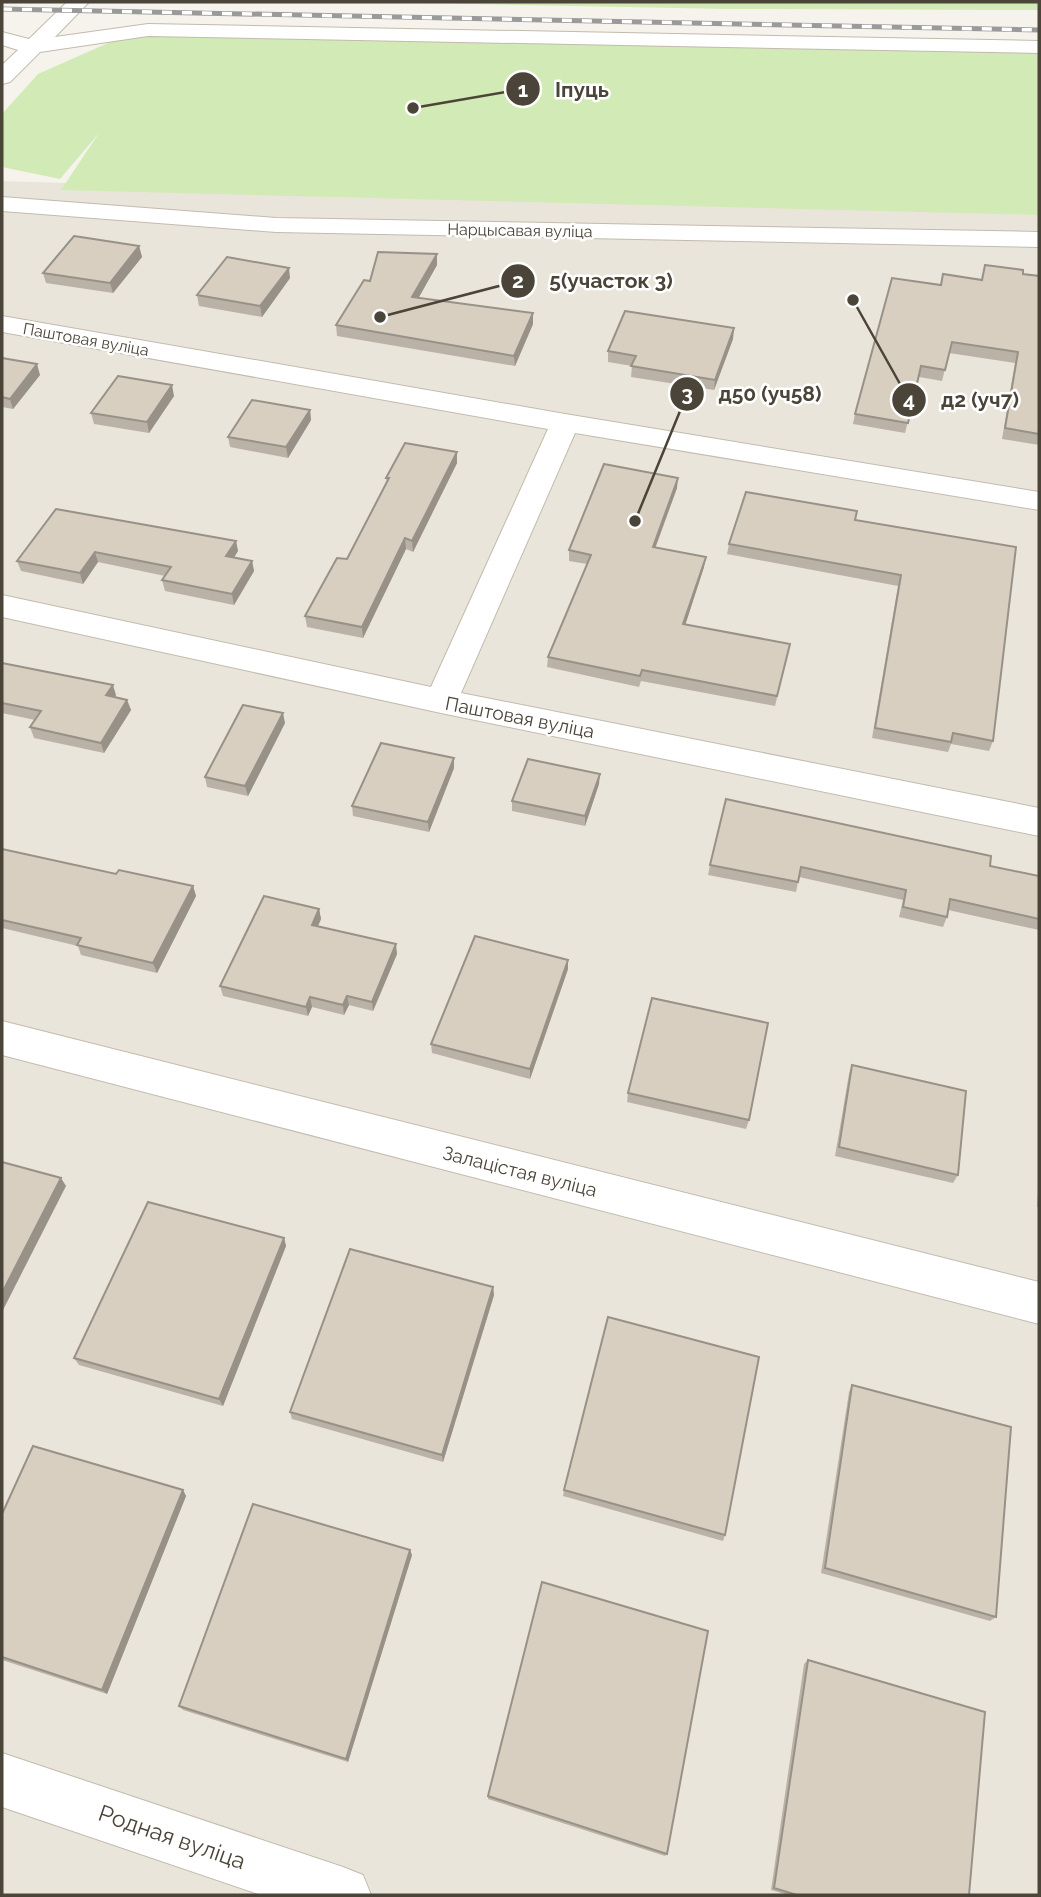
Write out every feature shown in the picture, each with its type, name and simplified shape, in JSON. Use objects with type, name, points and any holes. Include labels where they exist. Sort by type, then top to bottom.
[{"type":"street","points":[[2,77],[79,2]]},
{"type":"street","points":[[2,37],[32,47],[148,30],[1039,47]]},
{"type":"street","name":"Нарцысавая вуліца","points":[[6,209],[276,225],[1039,240]]},
{"type":"street","name":"Паштовая вуліца","points":[[2,324],[565,423],[1039,501]]},
{"type":"street","points":[[442,701],[565,423]]},
{"type":"street","name":"Паштовая вуліца","points":[[2,606],[442,701],[1039,822]]},
{"type":"street","name":"Залацістая вуліца","points":[[2,1038],[1039,1303]]},
{"type":"street","name":"Родная вуліца","points":[[2,1780],[343,1895]]},
{"type":"shaded area","points":[[2,181],[1039,215],[1039,1895],[2,1895]]},
{"type":"green space","points":[[367,2],[1039,2],[1039,10],[727,9]]},
{"type":"green space","points":[[151,24],[1039,42],[1039,215],[61,190],[99,133],[60,179],[2,167],[2,114],[38,74]]},
{"type":"building","points":[[74,236],[139,246],[110,283],[43,273]]},
{"type":"building","points":[[378,252],[437,254],[412,297],[533,313],[514,356],[336,325],[364,280],[370,281]]},
{"type":"building","points":[[227,257],[289,268],[260,306],[197,295]]},
{"type":"building","points":[[985,265],[1023,270],[1023,274],[1039,276],[1039,434],[1005,428],[1018,352],[952,342],[945,370],[921,366],[908,423],[855,414],[892,278],[941,285],[943,274],[982,280]]},
{"type":"building","points":[[625,311],[734,328],[715,380],[631,366],[636,356],[608,351]]},
{"type":"building","points":[[2,358],[37,364],[10,399],[2,397]]},
{"type":"building","points":[[118,376],[172,385],[147,422],[91,413]]},
{"type":"building","points":[[252,400],[310,410],[286,447],[228,437]]},
{"type":"building","points":[[405,443],[457,452],[412,541],[405,538],[362,627],[305,616],[337,558],[347,559]]},
{"type":"building","points":[[604,464],[678,478],[653,547],[706,557],[683,624],[790,644],[777,696],[642,670],[640,676],[548,657],[591,555],[569,550]]},
{"type":"building","points":[[746,492],[857,511],[855,520],[1016,547],[993,741],[953,733],[951,742],[875,728],[901,575],[729,544]]},
{"type":"building","points":[[56,509],[236,541],[226,556],[252,561],[232,594],[162,580],[171,567],[95,552],[80,573],[17,561]]},
{"type":"building","points":[[2,663],[113,685],[106,695],[127,700],[101,743],[30,727],[41,711],[2,703]]},
{"type":"building","points":[[243,705],[283,713],[245,786],[205,777]]},
{"type":"building","points":[[381,743],[454,758],[428,822],[352,806]]},
{"type":"building","points":[[528,759],[600,774],[585,816],[512,801]]},
{"type":"building","points":[[726,799],[991,856],[990,866],[1039,876],[1039,919],[950,899],[947,917],[903,907],[906,890],[801,867],[798,882],[710,865]]},
{"type":"building","points":[[2,849],[116,874],[119,870],[193,886],[153,963],[77,945],[81,938],[2,920]]},
{"type":"building","points":[[264,896],[319,909],[312,925],[396,944],[372,1002],[347,996],[343,1005],[310,997],[306,1007],[220,986]]},
{"type":"building","points":[[475,936],[568,960],[530,1069],[431,1044]]},
{"type":"building","points":[[652,998],[768,1023],[749,1120],[628,1093]]},
{"type":"building","points":[[852,1065],[966,1091],[958,1175],[839,1147]]},
{"type":"building","points":[[2,1162],[61,1178],[2,1293]]},
{"type":"building","points":[[148,1202],[284,1238],[219,1399],[74,1358]]},
{"type":"building","points":[[350,1249],[493,1287],[442,1455],[290,1412]]},
{"type":"building","points":[[608,1317],[759,1357],[725,1535],[564,1490]]},
{"type":"building","points":[[852,1385],[1011,1427],[996,1617],[825,1568]]},
{"type":"building","points":[[33,1446],[183,1490],[102,1690],[2,1657],[2,1514]]},
{"type":"building","points":[[253,1504],[410,1550],[346,1759],[179,1706]]},
{"type":"building","points":[[542,1582],[708,1631],[667,1854],[488,1796]]},
{"type":"building","points":[[808,1660],[985,1712],[969,1895],[797,1895],[774,1888]]},
{"type":"railway","points":[[2,9],[1039,30]]},
{"type":"place","name":"Іпуць","points":[[413,108]]},
{"type":"place","name":"д2 (уч7)","points":[[853,300]]},
{"type":"place","name":"5(участок 3)","points":[[380,317]]},
{"type":"place","name":"д50 (уч58)","points":[[635,521]]}]
